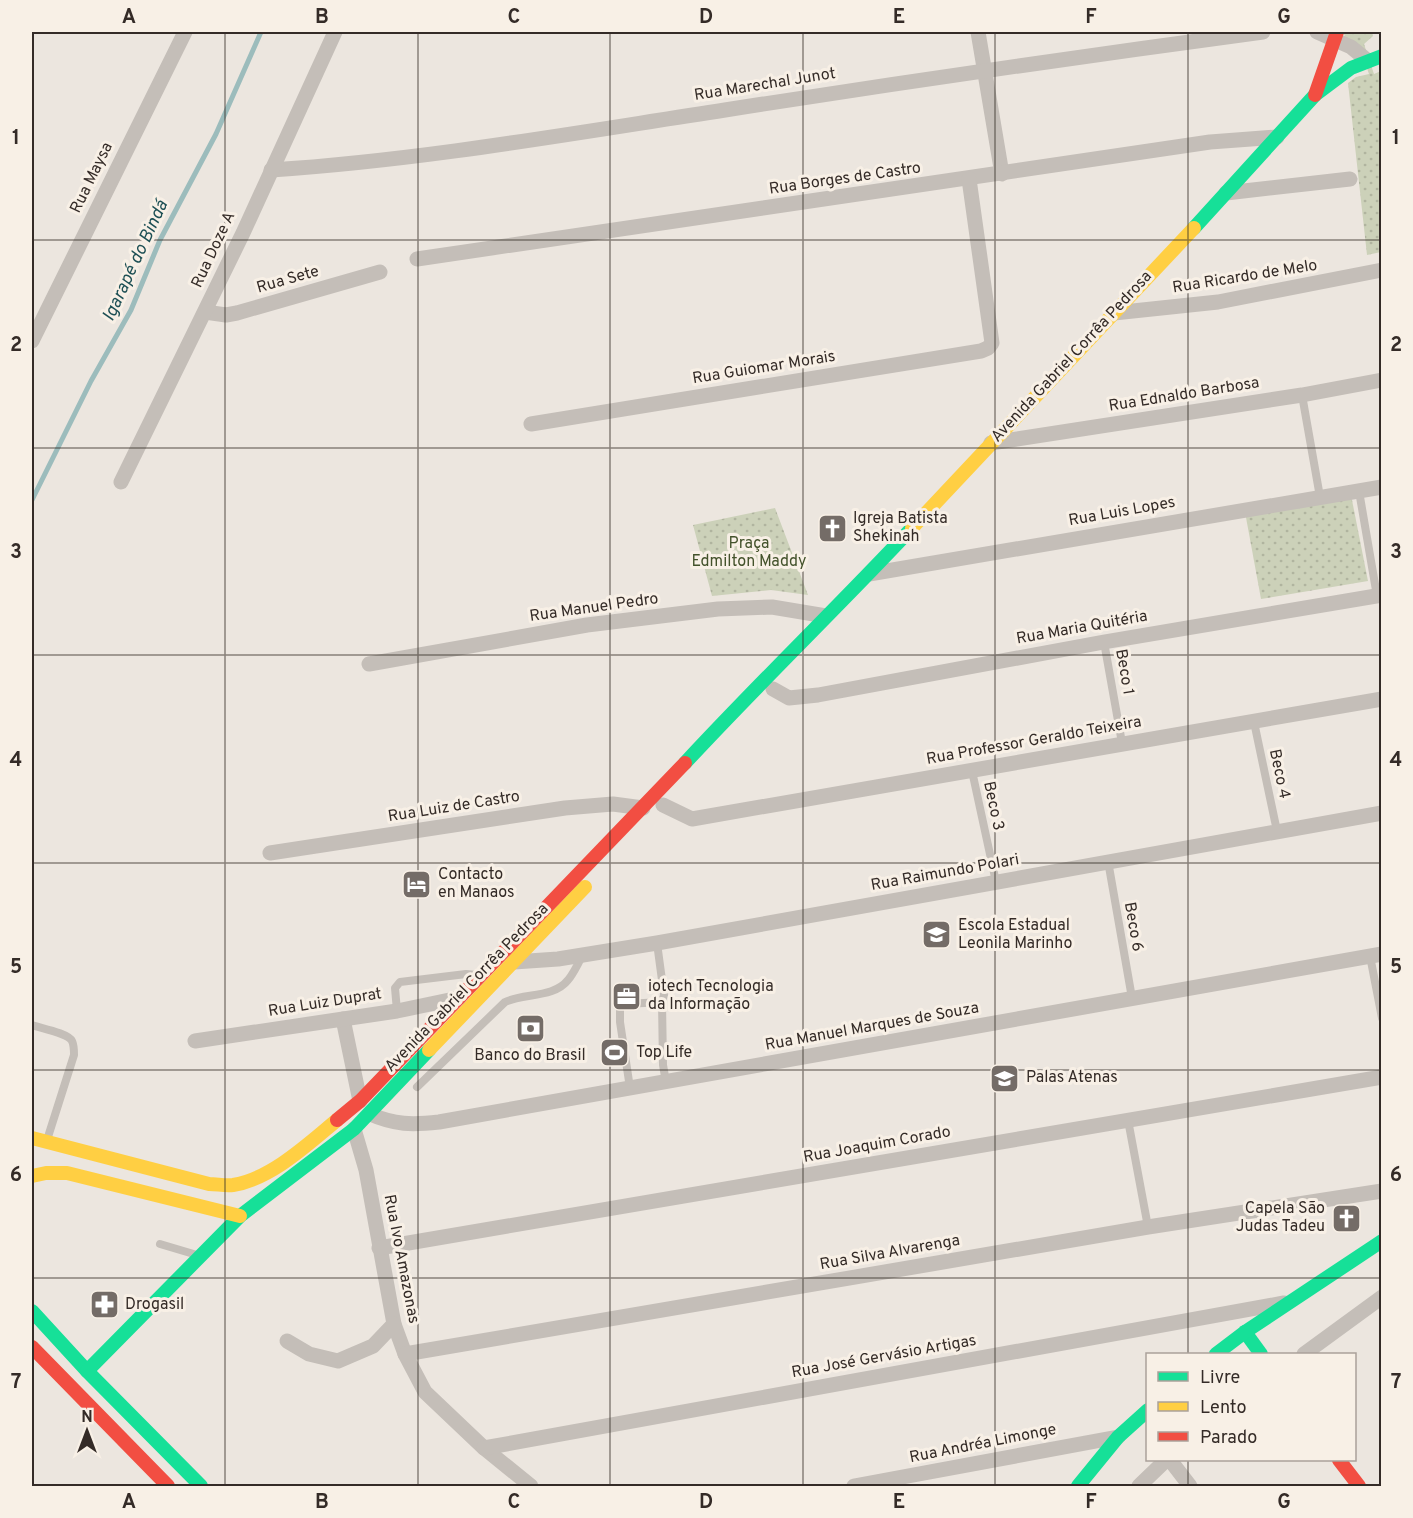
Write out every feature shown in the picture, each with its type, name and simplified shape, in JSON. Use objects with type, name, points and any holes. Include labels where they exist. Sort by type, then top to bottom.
[{"type":"street","name":"Rua Maysa","points":[[32,341],[185,32]]},
{"type":"street","name":"Rua Doze A","points":[[121,482],[205,312],[335,32]]},
{"type":"street","points":[[978,32],[1002,174]]},
{"type":"street","name":"Rua Marechal Junot","points":[[271,170],[343,165],[467,150],[983,70],[1263,32]]},
{"type":"street","points":[[1317,32],[1336,35],[1351,47],[1375,58]]},
{"type":"street","name":"Avenida Gabriel Corrêa Pedrosa","points":[[1315,95],[1336,35]]},
{"type":"street","name":"Avenida Gabriel Corrêa Pedrosa","points":[[32,1138],[209,1184],[232,1185],[253,1179],[289,1159],[360,1101],[481,976],[503,950],[643,808],[752,690],[869,574],[1315,95],[1351,68],[1375,58]]},
{"type":"street","name":"Rua Borges de Castro","points":[[417,259],[1210,142],[1277,137]]},
{"type":"street","name":"Rua Guiomar Morais","points":[[531,424],[981,351],[988,348],[992,343],[991,334],[969,179]]},
{"type":"street","points":[[1226,193],[1350,179]]},
{"type":"street","name":"Rua Ricardo de Melo","points":[[1114,313],[1218,303],[1382,270]]},
{"type":"street","name":"Rua Sete","points":[[205,312],[226,315],[237,313],[380,272]]},
{"type":"street","name":"Rua Ednaldo Barbosa","points":[[991,443],[1302,395],[1382,380]]},
{"type":"street","name":"Rua Luis Lopes","points":[[869,574],[1382,487]]},
{"type":"street","name":"Rua Maria Quitéria","points":[[773,688],[789,698],[1379,595]]},
{"type":"street","name":"Rua Manuel Pedro","points":[[369,664],[587,625],[718,609],[772,607],[826,616]]},
{"type":"street","name":"Avenida Gabriel Corrêa Pedrosa","points":[[87,1371],[240,1216],[354,1129],[370,1114],[773,688],[805,652],[826,616]]},
{"type":"street","name":"Rua Professor Geraldo Teixeira","points":[[663,805],[692,819],[1382,699]]},
{"type":"street","name":"Rua Luiz de Castro","points":[[270,853],[565,808],[613,804],[643,808]]},
{"type":"street","name":"Rua Raimundo Polari","points":[[514,962],[583,955],[657,943],[1382,813]]},
{"type":"street","name":"Rua Manuel Marques de Souza","points":[[370,1114],[388,1122],[430,1123],[1376,955]]},
{"type":"street","name":"Rua Luiz Duprat","points":[[195,1041],[397,1011],[459,998]]},
{"type":"street","points":[[343,1019],[360,1101]]},
{"type":"street","name":"Rua Joaquim Corado","points":[[379,1248],[1382,1077]]},
{"type":"street","name":"Rua Ivo Amazonas","points":[[354,1129],[366,1170],[394,1324],[405,1354],[425,1392],[524,1484]]},
{"type":"street","points":[[32,1176],[67,1173],[240,1216]]},
{"type":"street","name":"Rua Silva Alvarenga","points":[[405,1354],[1148,1227],[1382,1191]]},
{"type":"street","points":[[1217,1353],[1382,1240]]},
{"type":"street","points":[[1305,1353],[1382,1297]]},
{"type":"street","name":"Rua José Gervásio Artigas","points":[[484,1448],[1290,1302]]},
{"type":"street","points":[[32,1311],[87,1371],[201,1486]]},
{"type":"street","points":[[287,1341],[309,1354],[338,1361],[373,1346],[394,1324]]},
{"type":"street","points":[[1245,1332],[1260,1353]]},
{"type":"street","points":[[32,1347],[168,1486]]},
{"type":"street","points":[[1078,1486],[1118,1437],[1146,1412]]},
{"type":"street","name":"Rua Andréa Limonge","points":[[854,1486],[1118,1437]]},
{"type":"street","points":[[1139,1486],[1167,1461]]},
{"type":"street","points":[[1169,1461],[1190,1486]]},
{"type":"street","points":[[1340,1461],[1359,1486]]},
{"type":"lane","points":[[1302,395],[1320,497]]},
{"type":"lane","points":[[1359,491],[1379,595]]},
{"type":"lane","name":"Beco 1","points":[[1104,642],[1122,743]]},
{"type":"lane","name":"Beco 4","points":[[1254,722],[1277,831]]},
{"type":"lane","name":"Beco 3","points":[[972,771],[996,882]]},
{"type":"lane","name":"Beco 6","points":[[1108,861],[1132,998]]},
{"type":"lane","points":[[657,943],[664,994],[662,1002],[663,1065],[666,1082]]},
{"type":"lane","points":[[417,1087],[505,1002],[559,989],[568,980],[583,955]]},
{"type":"lane","points":[[1376,955],[1382,1018]]},
{"type":"lane","points":[[397,1011],[395,988],[400,982],[466,974],[481,976]]},
{"type":"lane","points":[[630,1088],[621,1033],[620,1008],[626,1004],[662,1002]]},
{"type":"lane","points":[[32,1025],[68,1036],[74,1048],[74,1055],[47,1142]]},
{"type":"lane","points":[[1128,1120],[1148,1227]]},
{"type":"lane","points":[[160,1244],[201,1256]]},
{"type":"green space","points":[[1343,32],[1372,32],[1373,36],[1364,44],[1374,74],[1381,71],[1381,252],[1367,255],[1348,83],[1356,77],[1369,74],[1359,45],[1347,41]]},
{"type":"green space","points":[[1351,495],[1368,581],[1261,599],[1245,512]]},
{"type":"green space","name":"Praça Edmilton Maddy","points":[[775,508],[808,595],[771,590],[712,596],[693,525]]},
{"type":"waterway","name":"Igarapé do Bindá","points":[[32,500],[91,381],[131,310],[160,240],[216,134],[261,32]]},
{"type":"traffic: fast","points":[[1194,228],[1315,95],[1351,68],[1382,56]]},
{"type":"traffic: fast","points":[[685,763],[912,528]]},
{"type":"traffic: fast","points":[[87,1371],[240,1216],[354,1129],[429,1050]]},
{"type":"traffic: fast","points":[[1217,1353],[1382,1241]]},
{"type":"traffic: fast","points":[[32,1311],[87,1371],[201,1486]]},
{"type":"traffic: fast","points":[[1245,1332],[1260,1353]]},
{"type":"traffic: fast","points":[[1078,1486],[1118,1437],[1146,1412]]},
{"type":"traffic: slow","points":[[912,528],[1194,228]]},
{"type":"traffic: slow","points":[[429,1050],[585,887]]},
{"type":"traffic: slow","points":[[32,1138],[209,1184],[230,1185],[261,1176],[275,1168],[337,1120]]},
{"type":"traffic: slow","points":[[32,1176],[67,1173],[240,1216]]},
{"type":"traffic: jam","points":[[1315,95],[1337,32]]},
{"type":"traffic: jam","points":[[337,1120],[360,1101],[685,763]]},
{"type":"traffic: jam","points":[[32,1347],[168,1486]]},
{"type":"traffic: jam","points":[[1340,1461],[1359,1486]]},
{"type":"place","name":"Igreja Batista Shekinah","points":[[832,528]]},
{"type":"place","name":"Contacto en Manaos","points":[[417,884]]},
{"type":"place","name":"Escola Estadual Leonila Marinho","points":[[937,935]]},
{"type":"place","name":"iotech Tecnologia da Informação","points":[[627,996]]},
{"type":"place","name":"Banco do Brasil","points":[[530,1028]]},
{"type":"place","name":"Top Life","points":[[615,1053]]},
{"type":"place","name":"Palas Atenas","points":[[1005,1078]]},
{"type":"place","name":"Capela São Judas Tadeu","points":[[1346,1218]]},
{"type":"place","name":"Drogasil","points":[[104,1305]]}]
